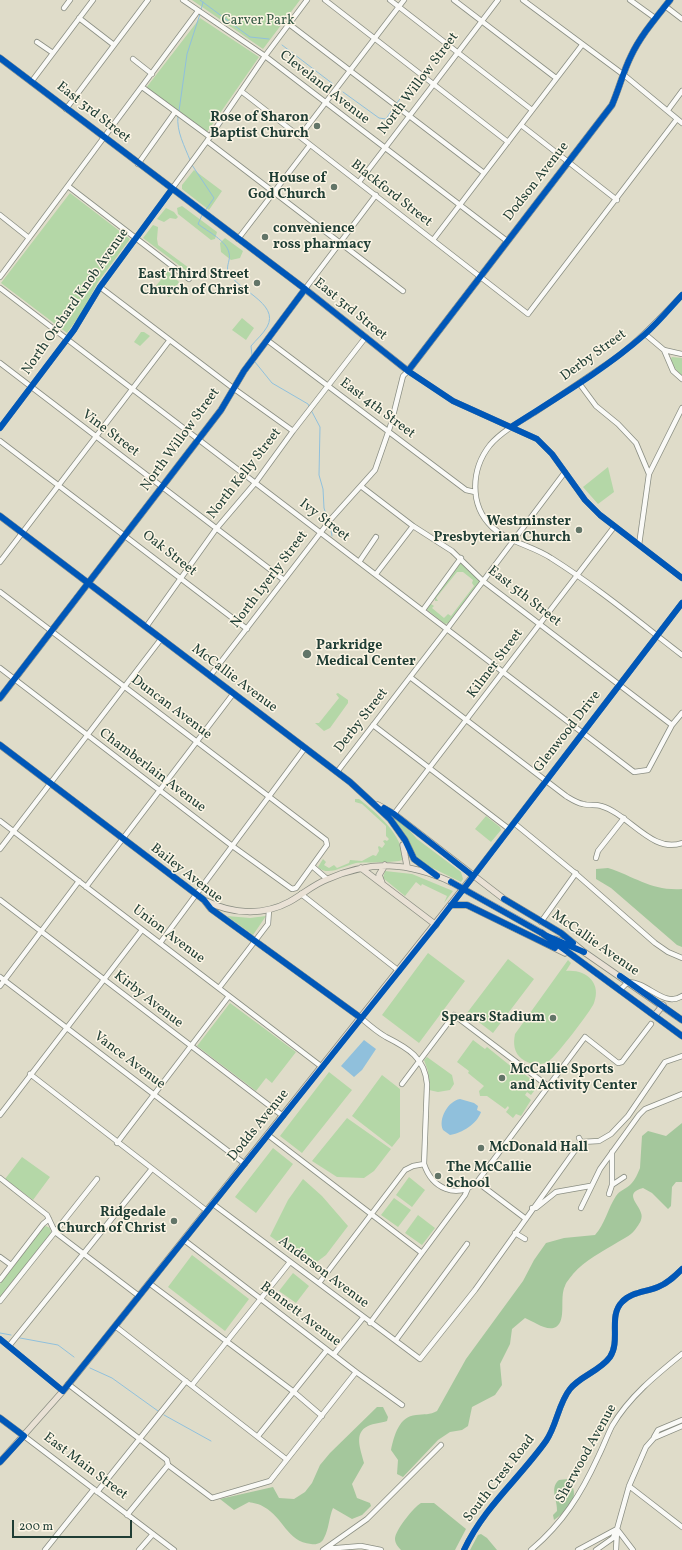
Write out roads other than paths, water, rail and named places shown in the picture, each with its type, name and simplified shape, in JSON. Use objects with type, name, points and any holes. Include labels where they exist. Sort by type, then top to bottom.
[{"type":"main road","name":"Dodson Avenue","points":[[408,371],[612,105],[634,50],[655,18],[670,0]]},
{"type":"main road","name":"East 3rd Street","points":[[0,58],[104,136],[172,190],[305,289],[408,371]]},
{"type":"main road","name":"North Willow Street","points":[[0,698],[221,410],[233,388],[305,289]]},
{"type":"main road","name":"McCallie Avenue","points":[[0,516],[337,772],[372,802],[398,830],[414,859],[437,876]]},
{"type":"main road","name":"Bailey Avenue","points":[[0,745],[122,840],[204,900],[211,909],[361,1018]]},
{"type":"main road","name":"McCallie Avenue","points":[[372,802],[394,814],[504,899],[561,934],[584,952],[663,1005],[682,1020]]},
{"type":"main road","name":"McCallie Avenue","points":[[398,830],[404,845],[407,866]]},
{"type":"main road","points":[[382,884],[379,875],[385,865]]},
{"type":"main road","points":[[204,900],[234,911],[269,910],[288,902],[328,879],[361,868],[385,865],[407,866],[451,882],[542,933],[584,952]]},
{"type":"main road","points":[[361,868],[436,925]]},
{"type":"main road","name":"Dodds Avenue","points":[[0,1462],[63,1391],[436,925],[473,876]]},
{"type":"main road","points":[[451,905],[467,905],[559,950],[592,968]]},
{"type":"main road","points":[[542,933],[592,968]]},
{"type":"main road","name":"McCallie Avenue","points":[[592,968],[682,1036]]},
{"type":"main road","points":[[655,1015],[663,1005]]},
{"type":"main road","name":"East Main Street","points":[[0,1418],[24,1436]]},
{"type":"street","points":[[64,8],[70,0]]},
{"type":"street","points":[[32,81],[93,0]]},
{"type":"street","points":[[66,108],[148,0]]},
{"type":"street","name":"Cleveland Avenue","points":[[183,0],[265,56],[326,102],[384,149],[507,241]]},
{"type":"street","name":"North Orchard Knob Avenue","points":[[0,428],[68,338],[100,287],[172,190],[265,56],[307,0]]},
{"type":"street","points":[[325,0],[508,142]]},
{"type":"street","points":[[390,0],[532,110]]},
{"type":"street","points":[[300,136],[404,0]]},
{"type":"street","points":[[454,0],[556,78]]},
{"type":"street","name":"North Willow Street","points":[[359,182],[498,0]]},
{"type":"street","points":[[523,0],[668,110],[682,123]]},
{"type":"street","points":[[630,0],[655,18]]},
{"type":"street","points":[[665,6],[682,19]]},
{"type":"street","points":[[0,277],[198,10]]},
{"type":"street","points":[[79,18],[114,45]]},
{"type":"street","points":[[289,24],[484,173]]},
{"type":"street","points":[[37,42],[53,53]]},
{"type":"street","points":[[433,240],[582,45]]},
{"type":"street","points":[[133,59],[152,74]]},
{"type":"street","points":[[142,87],[274,193],[403,291]]},
{"type":"street","name":"Blackford Street","points":[[241,91],[528,314],[617,200]]},
{"type":"street","points":[[668,110],[682,91]]},
{"type":"street","points":[[138,164],[175,112]]},
{"type":"street","points":[[521,125],[617,200],[678,119]]},
{"type":"street","points":[[238,239],[310,144]]},
{"type":"street","points":[[68,186],[190,279]]},
{"type":"street","name":"North Willow Street","points":[[305,289],[376,195]]},
{"type":"street","points":[[0,216],[29,238]]},
{"type":"street","points":[[100,287],[169,341],[293,431]]},
{"type":"street","name":"Ivy Street","points":[[0,288],[68,338],[198,440],[256,482],[634,772],[648,770],[672,725]]},
{"type":"street","name":"Derby Street","points":[[511,427],[615,358],[645,334],[682,295]]},
{"type":"street","points":[[645,334],[664,350],[673,371],[682,379]]},
{"type":"street","name":"North Kelly Street","points":[[146,627],[216,529],[256,482],[293,431],[365,338]]},
{"type":"street","name":"East 4th Street","points":[[267,340],[466,490],[475,492]]},
{"type":"street","points":[[0,562],[60,486],[169,341]]},
{"type":"street","points":[[664,350],[682,354]]},
{"type":"street","name":"Vine Street","points":[[0,363],[284,580]]},
{"type":"street","name":"East 3rd Street","points":[[408,371],[453,401],[536,439],[552,454],[586,500],[614,527],[682,578]]},
{"type":"street","name":"North Lyerly Street","points":[[210,676],[321,532],[362,487],[375,470],[380,461],[404,376],[408,371]]},
{"type":"street","points":[[579,383],[596,406],[618,424],[636,443],[649,474]]},
{"type":"street","points":[[639,545],[649,474],[682,408]]},
{"type":"street","points":[[511,427],[491,444],[483,456],[476,474],[475,492],[480,512],[486,521],[502,534],[549,556],[578,576],[682,655]]},
{"type":"street","name":"Oak Street","points":[[0,441],[182,578],[247,629]]},
{"type":"street","name":"Derby Street","points":[[337,772],[565,472]]},
{"type":"street","name":"East 5th Street","points":[[362,487],[412,526],[461,558],[483,581],[672,725]]},
{"type":"street","points":[[376,574],[412,526]]},
{"type":"street","name":"Kilmer Street","points":[[394,814],[540,623],[578,576],[614,527]]},
{"type":"street","points":[[359,562],[376,537]]},
{"type":"street","points":[[423,610],[461,558]]},
{"type":"street","name":"Duncan Avenue","points":[[0,592],[327,843],[312,866]]},
{"type":"street","name":"Glenwood Drive","points":[[473,876],[682,603]]},
{"type":"street","points":[[0,849],[161,639]]},
{"type":"street","name":"Chamberlain Avenue","points":[[0,668],[231,845],[292,889],[296,888],[312,866]]},
{"type":"street","points":[[410,677],[566,796],[582,804],[601,806],[624,818],[658,844],[676,845],[682,843]]},
{"type":"street","points":[[86,887],[233,694]]},
{"type":"street","points":[[672,725],[682,713]]},
{"type":"street","points":[[373,725],[509,829]]},
{"type":"street","points":[[160,943],[231,845],[305,748]]},
{"type":"street","points":[[596,858],[598,851],[624,818]]},
{"type":"street","name":"Union Avenue","points":[[0,821],[322,1067]]},
{"type":"street","points":[[514,823],[576,873],[655,942],[668,952],[682,958]]},
{"type":"street","points":[[312,866],[328,879]]},
{"type":"street","points":[[541,922],[576,873]]},
{"type":"street","points":[[0,986],[79,881]]},
{"type":"street","points":[[301,894],[399,971]]},
{"type":"street","name":"Kirby Avenue","points":[[0,900],[283,1116]]},
{"type":"street","points":[[219,988],[268,924],[269,910]]},
{"type":"street","points":[[0,1115],[142,930]]},
{"type":"street","name":"Vance Avenue","points":[[0,977],[245,1164]]},
{"type":"street","points":[[621,990],[628,982],[635,982],[646,986],[669,1000],[677,1000],[682,996]]},
{"type":"street","points":[[117,1143],[229,996]]},
{"type":"street","points":[[402,1084],[427,1053],[454,1015],[548,1086]]},
{"type":"street","points":[[361,1018],[379,1032],[404,1045],[420,1060],[426,1074],[427,1084],[424,1164],[432,1180],[440,1187],[451,1190],[468,1188],[476,1182],[585,1037],[618,1063],[622,1062],[652,1024]]},
{"type":"street","points":[[525,1239],[515,1233],[580,1140],[599,1141],[611,1134],[628,1116],[665,1062],[682,1056]]},
{"type":"street","points":[[30,1074],[151,1170],[207,1211]]},
{"type":"street","points":[[581,1208],[590,1186],[612,1152],[645,1109],[682,1094]]},
{"type":"street","points":[[628,1116],[633,1124]]},
{"type":"street","points":[[268,1135],[422,1254]]},
{"type":"street","points":[[609,1194],[612,1185],[612,1152]]},
{"type":"street","points":[[319,1283],[405,1170],[412,1166],[424,1164]]},
{"type":"street","points":[[9,1346],[151,1170]]},
{"type":"street","points":[[612,1185],[624,1177]]},
{"type":"street","points":[[0,1178],[44,1211],[55,1232],[139,1296]]},
{"type":"street","points":[[0,1301],[97,1179]]},
{"type":"street","points":[[476,1182],[526,1219]]},
{"type":"street","points":[[532,1208],[536,1208],[556,1192],[590,1186]]},
{"type":"street","points":[[370,1323],[466,1195],[468,1188]]},
{"type":"street","name":"Anderson Avenue","points":[[213,1204],[319,1283],[363,1318],[396,1340],[420,1359],[476,1290],[515,1233]]},
{"type":"street","points":[[0,1280],[43,1224],[49,1220]]},
{"type":"street","name":"Bennett Avenue","points":[[184,1240],[356,1372],[402,1405]]},
{"type":"street","points":[[396,1340],[467,1244]]},
{"type":"street","points":[[0,1257],[11,1265]]},
{"type":"street","points":[[192,1385],[290,1262]]},
{"type":"street","name":"South Crest Road","points":[[464,1550],[482,1518],[524,1471],[547,1440],[571,1388],[602,1366],[610,1356],[615,1337],[616,1313],[621,1302],[630,1296],[669,1281],[682,1269]]},
{"type":"street","points":[[149,1283],[294,1392],[322,1416]]},
{"type":"street","points":[[334,1354],[363,1318]]},
{"type":"street","points":[[115,1326],[286,1459]]},
{"type":"street","points":[[0,1339],[63,1391]]},
{"type":"street","points":[[258,1436],[327,1350]]},
{"type":"street","name":"Sherwood Avenue","points":[[531,1550],[563,1518],[580,1493],[613,1426],[633,1397],[659,1372],[682,1354]]},
{"type":"street","points":[[68,1384],[167,1460],[168,1465],[212,1498],[270,1481],[356,1372]]},
{"type":"street","points":[[45,1550],[140,1439],[186,1381]]},
{"type":"street","points":[[596,1550],[613,1538],[617,1530],[629,1486],[646,1447],[654,1438],[658,1430],[682,1420]]},
{"type":"street","points":[[654,1438],[682,1426]]},
{"type":"street","name":"East Main Street","points":[[24,1436],[174,1550]]},
{"type":"street","points":[[322,1550],[367,1519],[441,1446]]},
{"type":"street","points":[[127,1514],[168,1465]]},
{"type":"street","points":[[629,1486],[682,1527]]},
{"type":"street","points":[[578,1550],[617,1530]]},
{"type":"street","points":[[616,1550],[617,1530]]},
{"type":"street","points":[[617,1530],[632,1550]]},
{"type":"street","points":[[139,1550],[153,1534]]},
{"type":"street","points":[[322,1550],[361,1546],[381,1550]]},
{"type":"water","points":[[364,1040],[376,1049],[362,1070],[354,1077],[341,1066]]},
{"type":"water","points":[[460,1099],[474,1103],[478,1106],[477,1110],[481,1112],[473,1124],[450,1135],[443,1130],[443,1116],[445,1111],[452,1103]]},
{"type":"waterway","points":[[200,0],[250,37],[269,39]]},
{"type":"waterway","points":[[201,10],[203,2]]},
{"type":"waterway","points":[[179,111],[187,54],[200,14]]},
{"type":"waterway","points":[[282,45],[333,84]]},
{"type":"waterway","points":[[343,92],[379,118],[386,119],[394,107]]},
{"type":"waterway","points":[[396,104],[403,95]]},
{"type":"waterway","points":[[178,116],[178,127],[190,160]]},
{"type":"waterway","points":[[192,165],[214,198],[205,211]]},
{"type":"waterway","points":[[202,215],[198,224],[225,244],[229,255],[228,271],[232,278],[262,303],[268,311],[270,318],[267,327],[251,346],[252,355]]},
{"type":"waterway","points":[[255,362],[272,383],[308,404],[310,408]]},
{"type":"waterway","points":[[311,410],[320,427],[319,475],[323,489],[324,508],[328,520]]},
{"type":"waterway","points":[[330,524],[332,536]]},
{"type":"waterway","points":[[0,1333],[11,1335]]},
{"type":"waterway","points":[[20,1338],[58,1345],[74,1357]]},
{"type":"waterway","points":[[90,1368],[112,1378],[158,1411]]},
{"type":"waterway","points":[[164,1415],[211,1441]]},
{"type":"place","name":"Rose of Sharon Baptist Church","points":[[317,126]]},
{"type":"place","name":"House of God Church","points":[[334,187]]},
{"type":"place","name":"convenience ross pharmacy","points":[[265,237]]},
{"type":"place","name":"East Third Street Church of Christ","points":[[257,283]]},
{"type":"place","name":"Westminster Presbyterian Church","points":[[579,530]]},
{"type":"place","name":"Parkridge Medical Center","points":[[307,654]]},
{"type":"place","name":"Spears Stadium","points":[[553,1018]]},
{"type":"place","name":"McCallie Sports and Activity Center","points":[[502,1078]]},
{"type":"place","name":"McDonald Hall","points":[[481,1148]]},
{"type":"place","name":"The McCallie School","points":[[438,1176]]},
{"type":"place","name":"Ridgedale Church of Christ","points":[[174,1221]]},
{"type":"park label","name":"Carver Park","points":[[258,21]]}]
